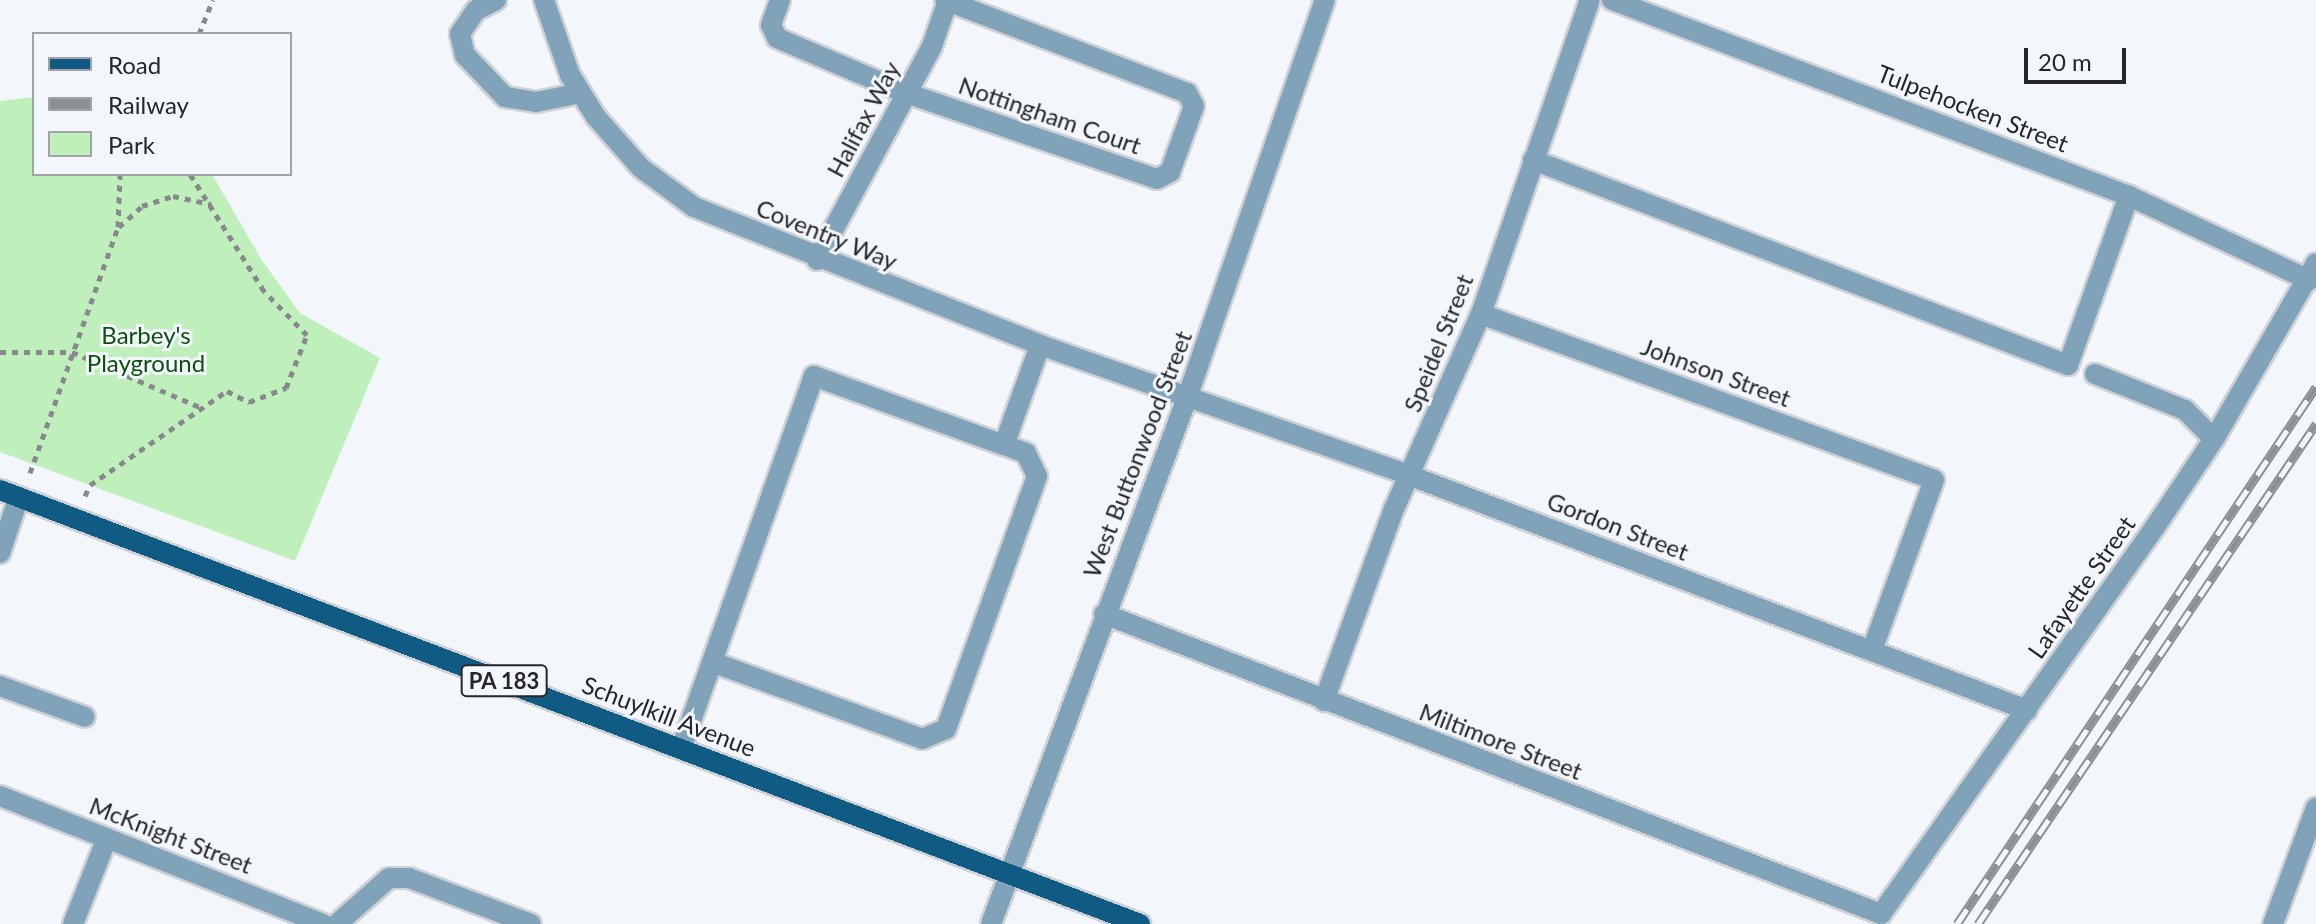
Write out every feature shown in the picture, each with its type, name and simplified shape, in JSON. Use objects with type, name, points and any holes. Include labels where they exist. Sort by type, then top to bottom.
[{"type":"main road","name":"Schuylkill Avenue","points":[[10,494],[1140,924]]},
{"type":"street","points":[[496,0],[476,10],[460,34],[465,55],[505,97],[536,102],[581,93]]},
{"type":"street","name":"Coventry Way","points":[[544,0],[581,93],[630,157],[694,207],[817,260],[1187,398]]},
{"type":"street","name":"Nottingham Court","points":[[780,0],[771,25],[777,38],[906,93],[1157,179],[1170,172],[1194,106],[1187,93],[947,0]]},
{"type":"street","name":"Halifax Way","points":[[817,260],[932,46],[947,0]]},
{"type":"street","name":"West Buttonwood Street","points":[[991,924],[1187,398],[1325,0]]},
{"type":"street","name":"Speidel Street","points":[[1324,701],[1411,476],[1481,314],[1590,0]]},
{"type":"street","name":"Tulpehocken Street","points":[[1612,0],[2129,196],[2313,271]]},
{"type":"street","points":[[1533,160],[2068,365],[2129,196]]},
{"type":"street","name":"Lafayette Street","points":[[1881,914],[2027,710],[2214,439],[2313,271]]},
{"type":"street","name":"Johnson Street","points":[[1481,314],[1934,480],[1872,650]]},
{"type":"street","points":[[1004,445],[1040,345]]},
{"type":"street","points":[[2095,374],[2185,410],[2214,439]]},
{"type":"street","points":[[681,749],[712,662],[814,376],[1026,453],[1037,476],[946,729],[922,739],[712,662]]},
{"type":"street","name":"Gordon Street","points":[[1187,398],[1411,476],[2027,710]]},
{"type":"street","points":[[0,553],[10,494]]},
{"type":"street","name":"Miltimore Street","points":[[1104,614],[1881,914]]},
{"type":"street","points":[[0,686],[85,717]]},
{"type":"street","name":"McKnight Street","points":[[0,796],[323,924]]},
{"type":"street","points":[[2273,924],[2315,815]]},
{"type":"street","points":[[73,924],[107,838]]},
{"type":"street","points":[[337,924],[389,878],[409,878],[531,924]]},
{"type":"path","points":[[200,32],[213,0]]},
{"type":"path","points":[[10,494],[57,407],[72,352],[118,227],[120,176]]},
{"type":"path","points":[[74,518],[90,485],[227,391],[249,402],[286,388],[307,335],[264,291],[191,176]]},
{"type":"path","points":[[118,227],[142,206],[173,196],[212,205]]},
{"type":"path","points":[[0,352],[72,352],[200,408]]},
{"type":"green space","name":"Barbey's Playground","points":[[32,97],[32,176],[213,176],[261,259],[300,313],[380,358],[295,561],[0,452],[0,101]]},
{"type":"railway","points":[[1957,924],[2316,387]]},
{"type":"railway","points":[[1978,924],[2316,424]]}]
